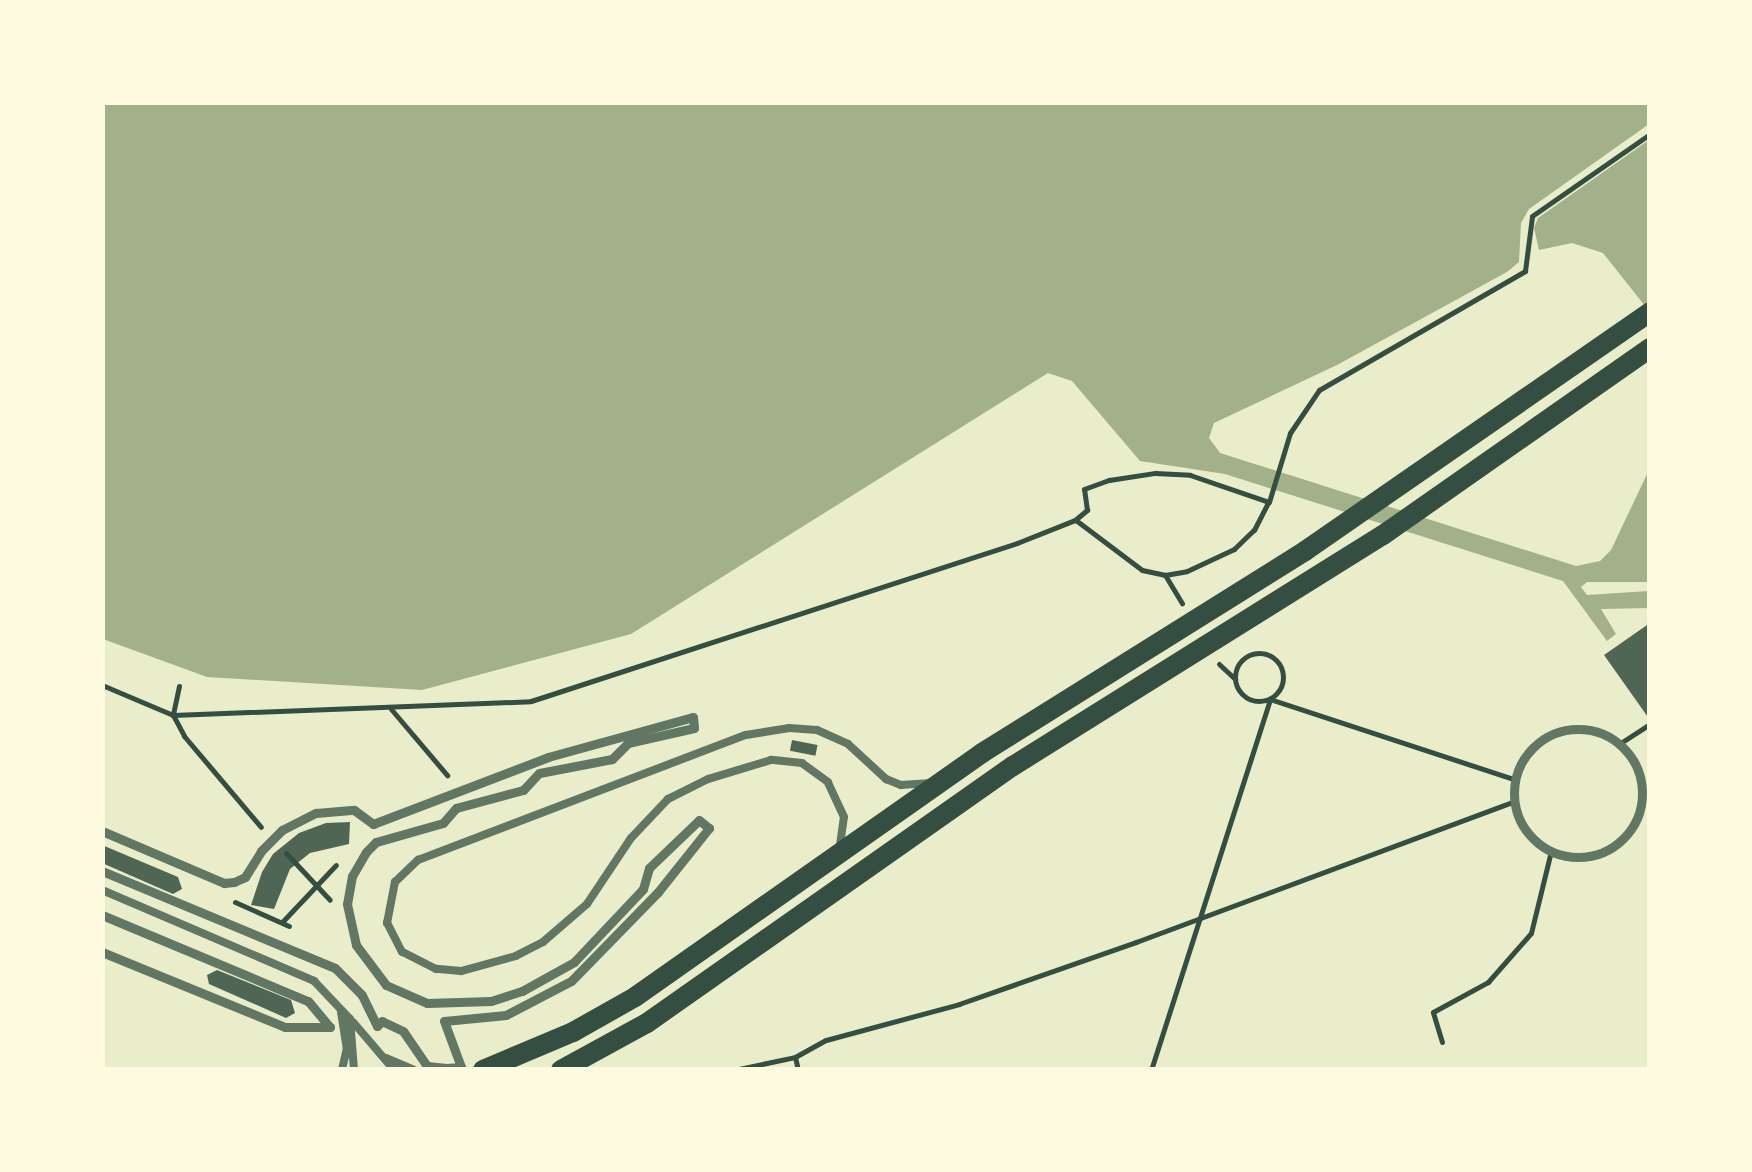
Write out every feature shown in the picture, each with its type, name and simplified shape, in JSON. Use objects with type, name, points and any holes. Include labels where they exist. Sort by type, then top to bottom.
[{"type":"main road","points":[[483,1070],[572,1032],[635,997],[942,780],[1344,525],[1644,316]]},
{"type":"main road","points":[[562,1070],[647,1022],[1013,766],[1383,536],[1650,348]]},
{"type":"street","points":[[102,832],[224,883],[234,882],[245,877],[261,850],[282,830],[316,813],[354,810],[373,824],[548,757],[693,718],[694,728],[628,743],[612,759],[539,773],[524,790],[456,808],[443,823],[376,842],[366,852],[352,876],[347,904],[356,945],[386,985],[427,1003],[491,1000],[522,991],[574,962],[644,890],[650,868],[699,820],[709,828],[658,892],[572,981],[506,1015],[444,1021],[461,1067],[427,1066],[403,1031],[382,1020],[377,1026],[362,995],[335,968],[102,871]]},
{"type":"street","points":[[1596,731],[1619,744],[1640,774],[1638,816],[1628,834],[1592,856],[1550,851],[1527,830],[1515,800],[1516,780],[1530,752],[1555,733],[1596,731]]},
{"type":"street","points":[[102,915],[308,1001],[330,1027],[285,1027],[102,952]]},
{"type":"lane","points":[[812,872],[838,850],[845,826],[842,808],[828,782],[812,768],[792,760],[770,760],[708,779],[668,799],[631,838],[587,904],[542,942],[516,956],[461,971],[436,970],[402,952],[387,923],[391,891],[418,860],[761,732],[818,730],[848,744],[886,779],[919,786],[942,780]]},
{"type":"lane","points":[[102,890],[300,974],[335,999],[394,1070]]},
{"type":"lane","points":[[335,999],[346,1035],[342,1070]]},
{"type":"lane","points":[[335,999],[353,1031],[354,1070]]},
{"type":"lane","points":[[370,1043],[388,1060],[414,1070]]},
{"type":"path","points":[[1076,520],[1142,570],[1165,575],[1187,571],[1234,548],[1254,530],[1269,502],[1290,433],[1319,390],[1525,271],[1532,216],[1650,134]]},
{"type":"path","points":[[102,684],[173,716],[531,701],[919,578],[1076,520],[1087,510],[1084,488],[1155,473],[1206,478],[1269,502]]},
{"type":"path","points":[[1165,575],[1193,621]]},
{"type":"path","points":[[1208,647],[1247,698],[1270,699],[1516,780]]},
{"type":"path","points":[[1151,1070],[1270,699],[1282,680],[1274,658],[1251,654],[1239,664],[1235,679]]},
{"type":"path","points":[[173,716],[179,686]]},
{"type":"path","points":[[391,708],[458,790]]},
{"type":"path","points":[[1619,744],[1650,724]]},
{"type":"path","points":[[734,1070],[795,1057],[826,1040],[959,1004],[1197,920],[1515,800]]},
{"type":"path","points":[[1442,1042],[1433,1012],[1488,982],[1531,933],[1550,851]]},
{"type":"path","points":[[228,900],[295,930]]},
{"type":"path","points":[[795,1057],[798,1070]]},
{"type":"shaded area","points":[[102,103],[1649,103],[1649,124],[1529,209],[1521,223],[1519,262],[1507,272],[1337,365],[1214,423],[1209,438],[1220,453],[1576,566],[1600,561],[1611,550],[1649,470],[1649,582],[1587,582],[1581,587],[1587,595],[1649,591],[1649,608],[1601,609],[1616,634],[1607,641],[1563,581],[1225,474],[1140,461],[1072,381],[1048,373],[631,634],[422,690],[207,677],[103,639]]},
{"type":"shaded area","points":[[1649,140],[1649,311],[1603,253],[1572,243],[1539,250],[1534,228],[1538,218]]},
{"type":"building","points":[[1650,623],[1650,720],[1604,655]]},
{"type":"building","points":[[792,740],[818,745],[815,756],[790,751]]},
{"type":"building","points":[[350,822],[349,844],[310,853],[290,869],[274,909],[251,905],[273,854],[299,833],[326,823]]},
{"type":"building","points":[[102,845],[178,877],[182,889],[173,894],[102,863]]},
{"type":"building","points":[[217,970],[291,1000],[295,1013],[286,1018],[209,984],[207,975]]}]
